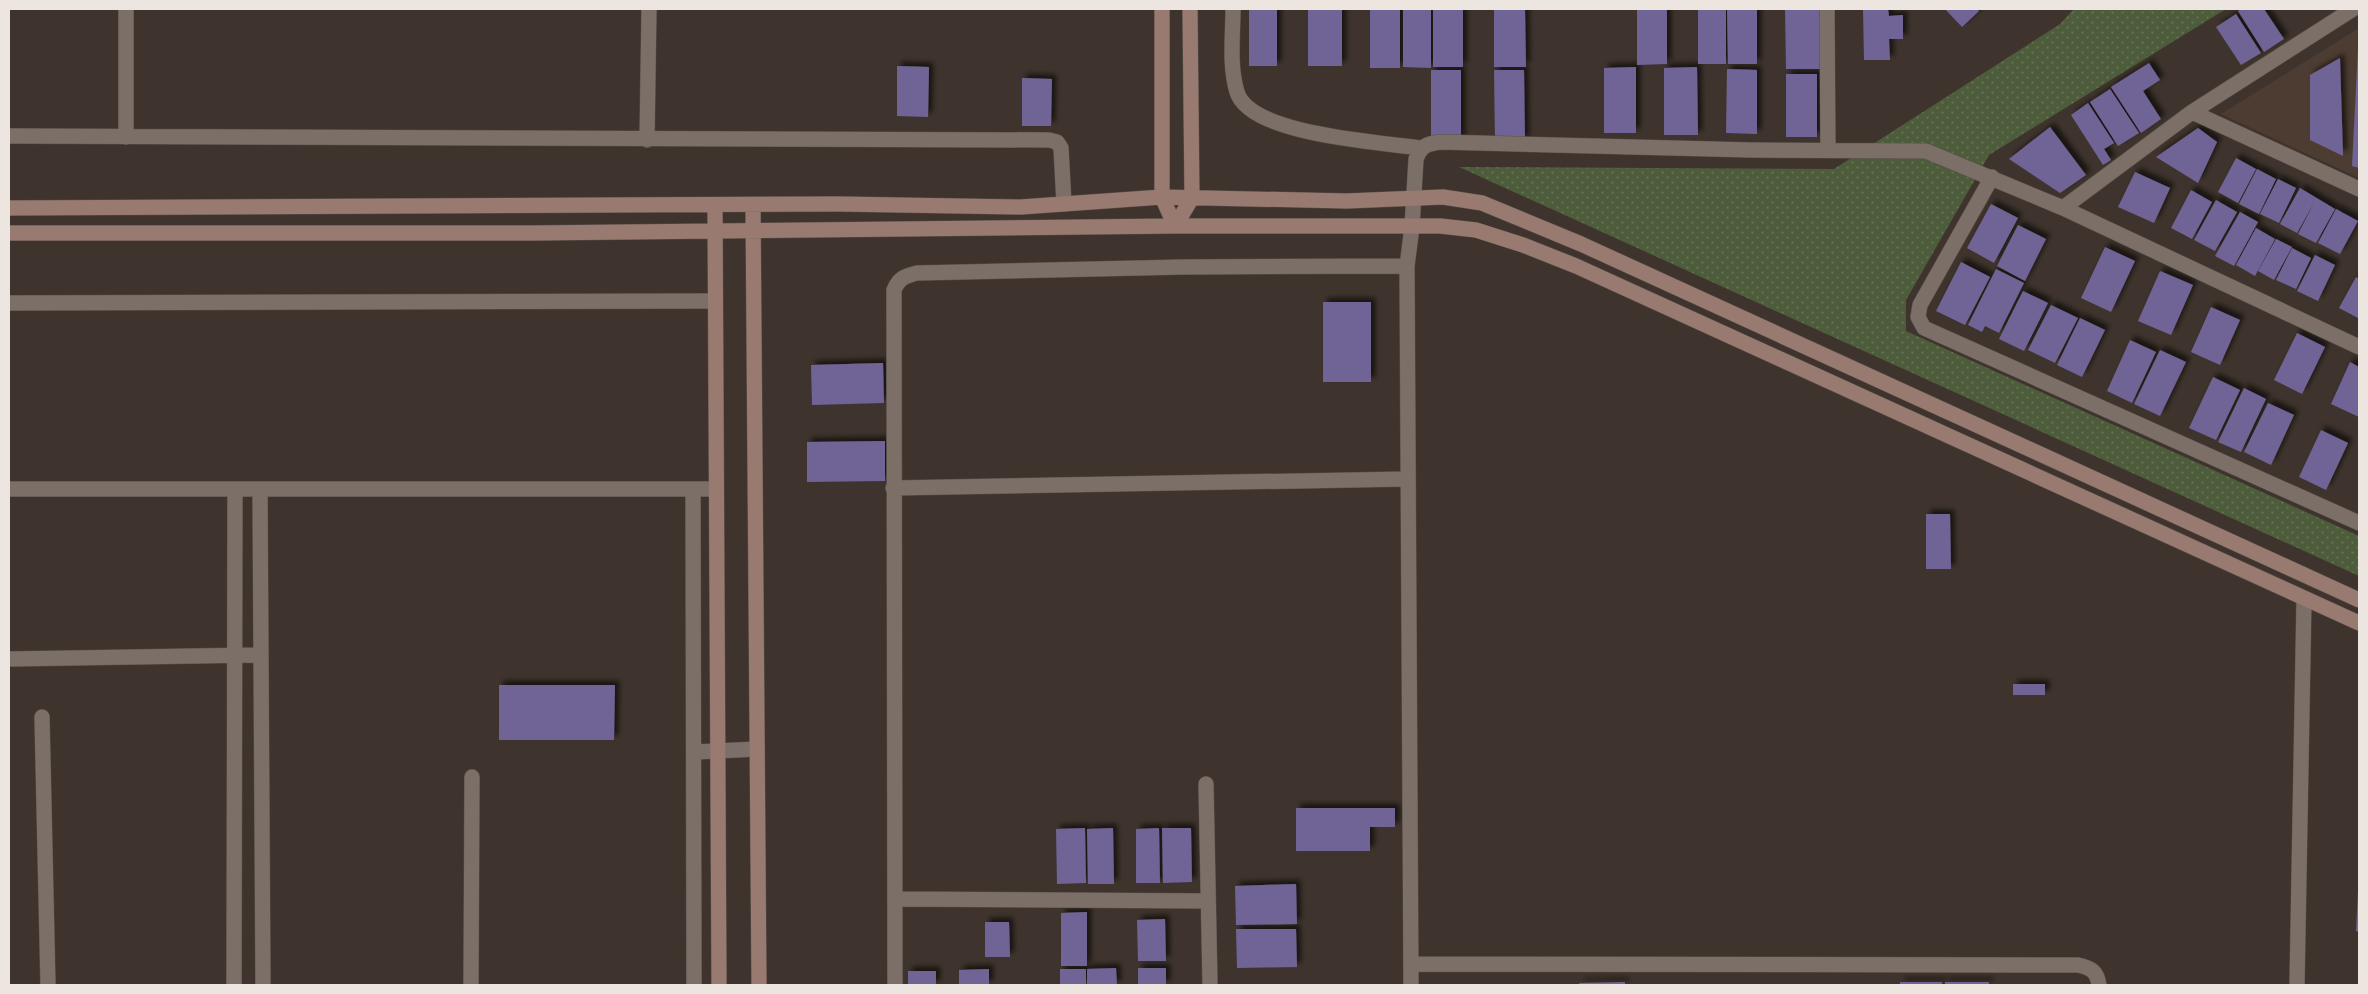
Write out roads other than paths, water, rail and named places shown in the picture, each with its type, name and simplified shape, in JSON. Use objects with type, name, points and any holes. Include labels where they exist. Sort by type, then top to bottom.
[{"type":"street","points":[[126,9],[126,136]]},
{"type":"street","points":[[647,140],[649,9]]},
{"type":"street","points":[[1162,9],[1162,197],[1175,226]]},
{"type":"street","points":[[1175,226],[1192,198],[1190,9]]},
{"type":"street","points":[[1233,9],[1233,66],[1237,94],[1250,110],[1271,122],[1317,134],[1420,148],[1427,144],[1440,142],[1751,150],[1926,151],[2063,208],[2359,347]]},
{"type":"street","points":[[1827,9],[1828,149]]},
{"type":"street","points":[[2063,208],[2192,112],[2353,9]]},
{"type":"street","points":[[2192,112],[2359,189]]},
{"type":"street","points":[[9,136],[647,140],[1049,140],[1056,142],[1061,148],[1064,204]]},
{"type":"street","points":[[1411,985],[1407,266],[1412,227],[1416,159],[1420,148]]},
{"type":"street","points":[[1992,177],[1920,305],[1918,317],[1924,328],[2359,522]]},
{"type":"street","points":[[9,208],[715,205],[1021,207],[1162,197],[1346,201],[1443,197],[1482,203],[1519,217],[2359,600]]},
{"type":"street","points":[[715,205],[719,985]]},
{"type":"street","points":[[753,205],[759,985]]},
{"type":"street","points":[[9,233],[1175,226],[1440,226],[1476,230],[1523,245],[1576,266],[2359,623]]},
{"type":"street","points":[[895,985],[893,488],[894,290],[897,281],[906,276],[917,274],[1183,267],[1407,266]]},
{"type":"street","points":[[9,303],[715,301]]},
{"type":"street","points":[[893,488],[1407,479]]},
{"type":"street","points":[[9,489],[716,489]]},
{"type":"street","points":[[693,489],[694,985]]},
{"type":"street","points":[[234,985],[235,490]]},
{"type":"street","points":[[260,490],[263,985]]},
{"type":"street","points":[[2297,985],[2304,599]]},
{"type":"street","points":[[9,659],[261,655]]},
{"type":"street","points":[[42,717],[48,985]]},
{"type":"street","points":[[695,752],[757,749]]},
{"type":"street","points":[[471,985],[472,777]]},
{"type":"street","points":[[1206,784],[1210,985]]},
{"type":"street","points":[[895,899],[1208,901]]},
{"type":"street","points":[[1411,964],[2078,965],[2092,968],[2098,976],[2099,985]]}]
